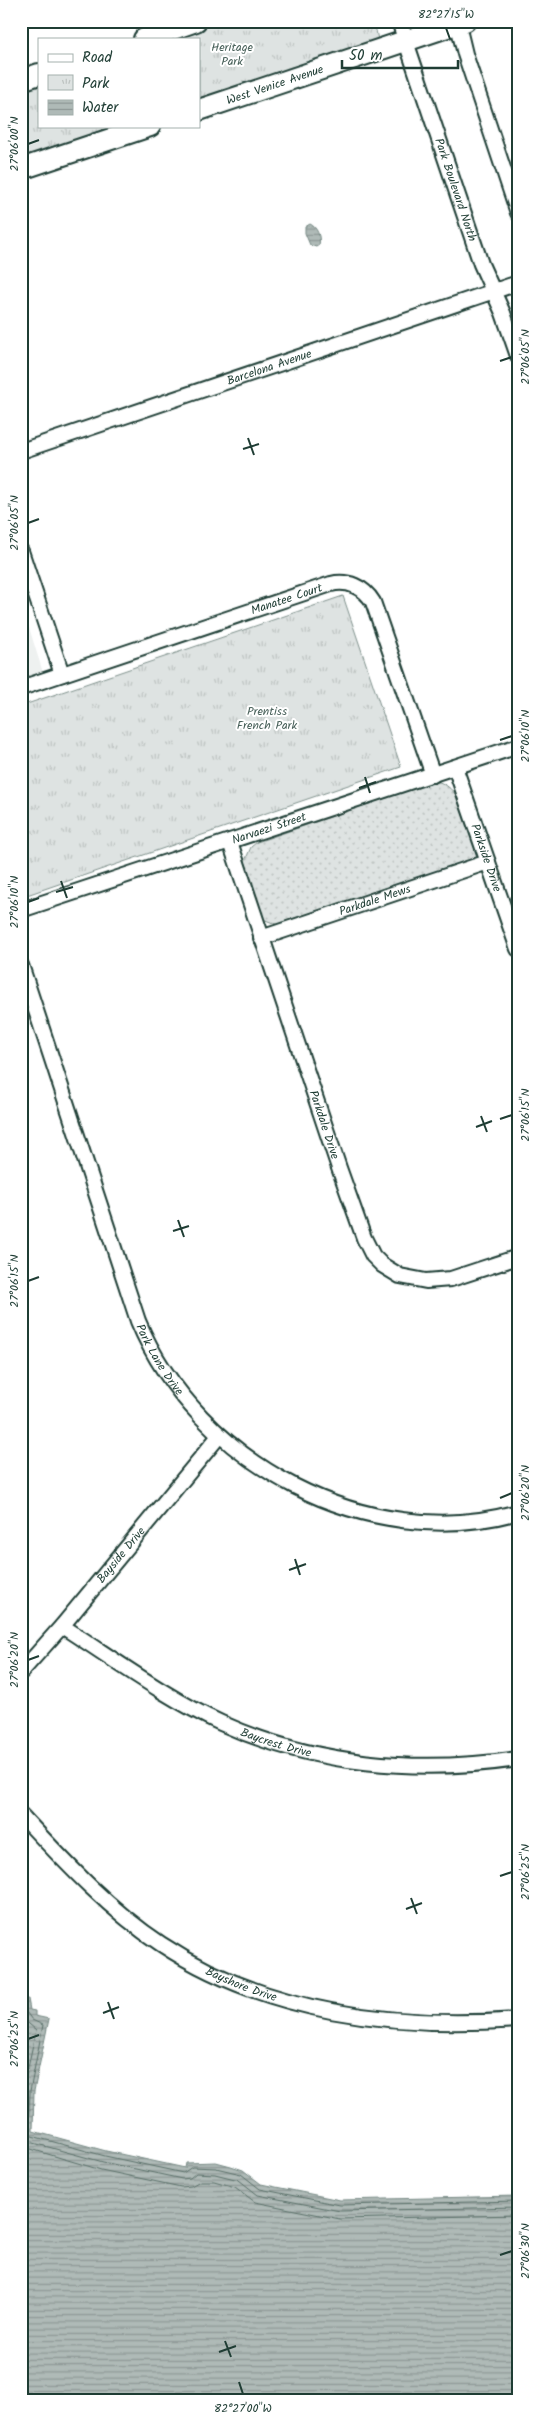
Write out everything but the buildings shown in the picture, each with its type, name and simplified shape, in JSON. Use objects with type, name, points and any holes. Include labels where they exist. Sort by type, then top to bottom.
[{"type":"street","points":[[147,38],[196,21]]},
{"type":"street","name":"Park Boulevard North","points":[[399,21],[481,264],[518,356]]},
{"type":"street","points":[[459,22],[465,54],[518,213]]},
{"type":"street","name":"West Venice Avenue","points":[[200,110],[459,22]]},
{"type":"street","points":[[21,80],[38,74]]},
{"type":"street","points":[[21,169],[144,128]]},
{"type":"street","name":"Barcelona Avenue","points":[[21,451],[518,283]]},
{"type":"street","points":[[21,551],[62,674]]},
{"type":"street","name":"Manatee Court","points":[[21,688],[330,584],[350,584],[364,590],[373,602],[433,775]]},
{"type":"street","name":"Narvaezi Street","points":[[21,910],[518,746]]},
{"type":"street","name":"Parkside Drive","points":[[456,767],[518,950]]},
{"type":"street","name":"Parkdale Drive","points":[[230,842],[339,1168],[364,1238],[373,1256],[382,1265],[400,1276],[426,1282],[451,1279],[518,1257]]},
{"type":"street","name":"Parkdale Mews","points":[[261,938],[488,862]]},
{"type":"street","name":"Park Lane Drive","points":[[21,965],[144,1336],[168,1379],[219,1436],[269,1472],[299,1489],[330,1502],[364,1512],[438,1522],[476,1520],[518,1512]]},
{"type":"street","name":"Bayside Drive","points":[[21,1672],[62,1626],[219,1436]]},
{"type":"street","name":"Baycrest Drive","points":[[62,1626],[205,1714],[248,1734],[291,1748],[330,1757],[407,1766],[482,1765],[518,1759]]},
{"type":"street","name":"Bayshore Drive","points":[[21,1816],[64,1862],[138,1927],[160,1944],[218,1977],[275,1997],[366,2018],[428,2023],[518,2020]]},
{"type":"shaded area","points":[[21,602],[45,679],[21,688]]},
{"type":"green space","name":"Heritage Park","points":[[224,21],[374,21],[378,40],[200,102],[200,38],[175,38]]},
{"type":"green space","points":[[38,83],[38,128],[120,128],[21,161],[21,89]]},
{"type":"green space","name":"Prentiss French Park","points":[[343,596],[401,767],[21,897],[21,706]]},
{"type":"green space","points":[[436,781],[446,785],[460,801],[469,823],[478,856],[473,860],[278,925],[263,919],[245,861],[251,847],[257,842]]},
{"type":"water","points":[[310,224],[315,227],[319,236],[319,245],[316,247],[310,245],[305,233],[305,227]]},
{"type":"water","points":[[28,1999],[30,2010],[35,2011],[35,2016],[49,2019],[34,2091],[33,2131],[106,2151],[185,2168],[186,2163],[216,2162],[243,2170],[261,2184],[340,2200],[518,2196],[518,2400],[21,2400],[21,2000]]}]
